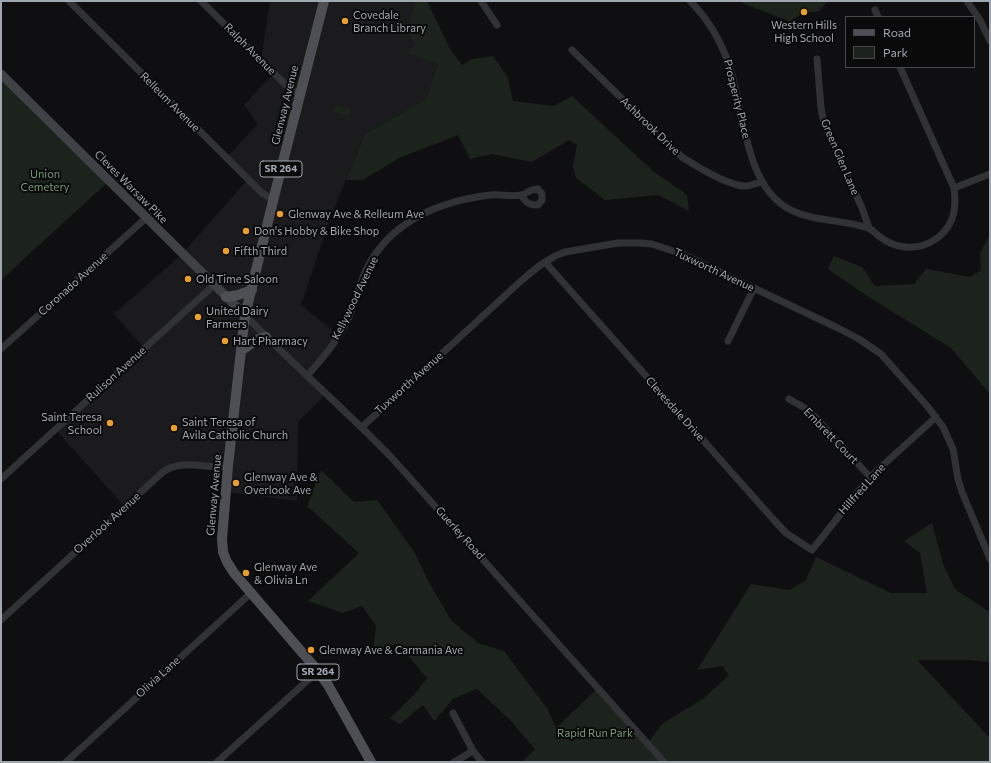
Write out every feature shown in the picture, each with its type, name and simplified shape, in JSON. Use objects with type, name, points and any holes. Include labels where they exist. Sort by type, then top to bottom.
[{"type":"main road","name":"Glenway Avenue","points":[[324,1],[245,316],[228,466],[222,539],[223,552],[234,573],[318,671],[328,685],[371,762]]},
{"type":"main road","points":[[226,296],[238,295],[252,290]]},
{"type":"main road","points":[[241,351],[256,340],[266,337]]},
{"type":"street","name":"Relleum Avenue","points":[[69,1],[261,192],[273,200]]},
{"type":"street","name":"Ralph Avenue","points":[[201,1],[289,88],[300,94]]},
{"type":"street","points":[[481,1],[497,25]]},
{"type":"street","name":"Prosperity Place","points":[[690,1],[706,20],[724,49],[735,83],[750,151],[762,182]]},
{"type":"street","points":[[967,1],[980,20],[990,41]]},
{"type":"street","points":[[875,10],[878,16]]},
{"type":"street","name":"Ashbrook Drive","points":[[572,50],[682,157],[732,184],[746,186],[762,182]]},
{"type":"street","name":"Green Glen Lane","points":[[817,59],[821,108],[824,124],[862,208],[869,228]]},
{"type":"street","points":[[762,182],[769,192],[789,209],[817,218],[869,228],[890,243],[901,247],[915,247],[930,242],[944,231],[951,222],[955,206],[954,188],[900,68]]},
{"type":"street","name":"Cleves Warsaw Pike","points":[[1,74],[245,316]]},
{"type":"street","points":[[954,188],[990,174]]},
{"type":"street","name":"Kellywood Avenue","points":[[307,376],[327,353],[339,335],[348,318],[363,278],[375,256],[384,244],[400,228],[421,214],[455,201],[492,195],[521,195]]},
{"type":"street","name":"Coronado Avenue","points":[[1,349],[146,218]]},
{"type":"street","name":"Tuxworth Avenue","points":[[362,427],[522,280],[555,256],[565,252],[618,243],[640,243],[665,248],[682,254],[852,335],[871,346],[890,364],[936,417],[949,438],[953,449],[958,480],[962,492],[990,559]]},
{"type":"street","name":"Clevesdale Drive","points":[[545,262],[786,533],[812,550]]},
{"type":"street","name":"Rulison Avenue","points":[[1,479],[214,285]]},
{"type":"street","points":[[728,341],[754,288]]},
{"type":"street","name":"Guerley Road","points":[[245,316],[362,427],[392,458],[664,762]]},
{"type":"street","name":"Embrett Court","points":[[789,398],[816,418],[870,477]]},
{"type":"street","name":"Hillfred Lane","points":[[812,550],[870,477],[936,417]]},
{"type":"street","name":"Overlook Avenue","points":[[1,620],[164,472],[170,468],[182,464],[221,467],[228,466]]},
{"type":"street","name":"Olivia Lane","points":[[66,762],[251,593]]},
{"type":"street","points":[[218,762],[318,671]]},
{"type":"street","points":[[453,713],[473,751],[482,762]]},
{"type":"street","points":[[454,762],[473,751]]},
{"type":"shaded area","points":[[270,1],[415,1],[410,21],[438,64],[426,99],[365,134],[330,218],[301,305],[339,335],[307,376],[326,394],[298,422],[297,501],[227,492],[228,466],[170,468],[125,507],[55,429],[144,348],[114,314],[182,254],[248,179],[226,158],[258,124],[244,105],[274,73],[261,60]]},
{"type":"green space","points":[[415,1],[427,1],[450,49],[462,65],[472,59],[493,56],[508,78],[513,101],[554,106],[572,96],[653,171],[687,195],[689,211],[658,195],[605,200],[576,178],[573,166],[577,145],[569,140],[532,162],[492,154],[470,159],[458,135],[399,158],[363,180],[346,180],[365,134],[426,99],[438,64],[408,53],[415,44],[410,35],[410,21]]},
{"type":"green space","points":[[743,1],[828,1],[819,11],[801,14],[791,22],[742,3]]},
{"type":"green space","name":"Union Cemetery","points":[[1,74],[109,181],[1,280]]},
{"type":"green space","points":[[334,105],[351,109],[350,116],[333,112]]},
{"type":"green space","points":[[990,235],[990,394],[951,348],[864,294],[828,269],[834,256],[862,267],[875,286],[914,284],[926,269],[970,277],[981,270],[980,253]]},
{"type":"green space","name":"Rapid Run Park","points":[[321,470],[354,502],[377,500],[415,553],[427,579],[451,620],[478,643],[504,651],[547,708],[556,728],[597,689],[647,744],[662,724],[704,698],[729,675],[722,666],[697,670],[751,584],[790,590],[806,580],[816,557],[891,593],[927,593],[920,553],[904,541],[932,523],[943,564],[955,589],[988,611],[990,610],[990,662],[969,660],[917,660],[990,738],[990,762],[522,762],[535,749],[511,721],[477,689],[453,699],[434,721],[423,705],[400,724],[390,718],[413,696],[427,678],[398,644],[373,651],[376,626],[362,606],[343,613],[308,601],[359,553],[307,506]]},
{"type":"place","name":"Western Hills High School","points":[[804,12]]},
{"type":"place","name":"Covedale Branch Library","points":[[345,21]]},
{"type":"place","name":"Glenway Ave & Relleum Ave","points":[[280,214]]},
{"type":"place","name":"Don's Hobby & Bike Shop","points":[[246,231]]},
{"type":"place","name":"Fifth Third","points":[[226,251]]},
{"type":"place","name":"Old Time Saloon","points":[[188,279]]},
{"type":"place","name":"United Dairy Farmers","points":[[198,317]]},
{"type":"place","name":"Hart Pharmacy","points":[[225,341]]},
{"type":"place","name":"Saint Teresa School","points":[[110,423]]},
{"type":"place","name":"Saint Teresa of Avila Catholic Church","points":[[174,428]]},
{"type":"place","name":"Glenway Ave & Overlook Ave","points":[[236,483]]},
{"type":"place","name":"Glenway Ave & Olivia Ln","points":[[246,573]]},
{"type":"place","name":"Glenway Ave & Carmania Ave","points":[[311,650]]}]
